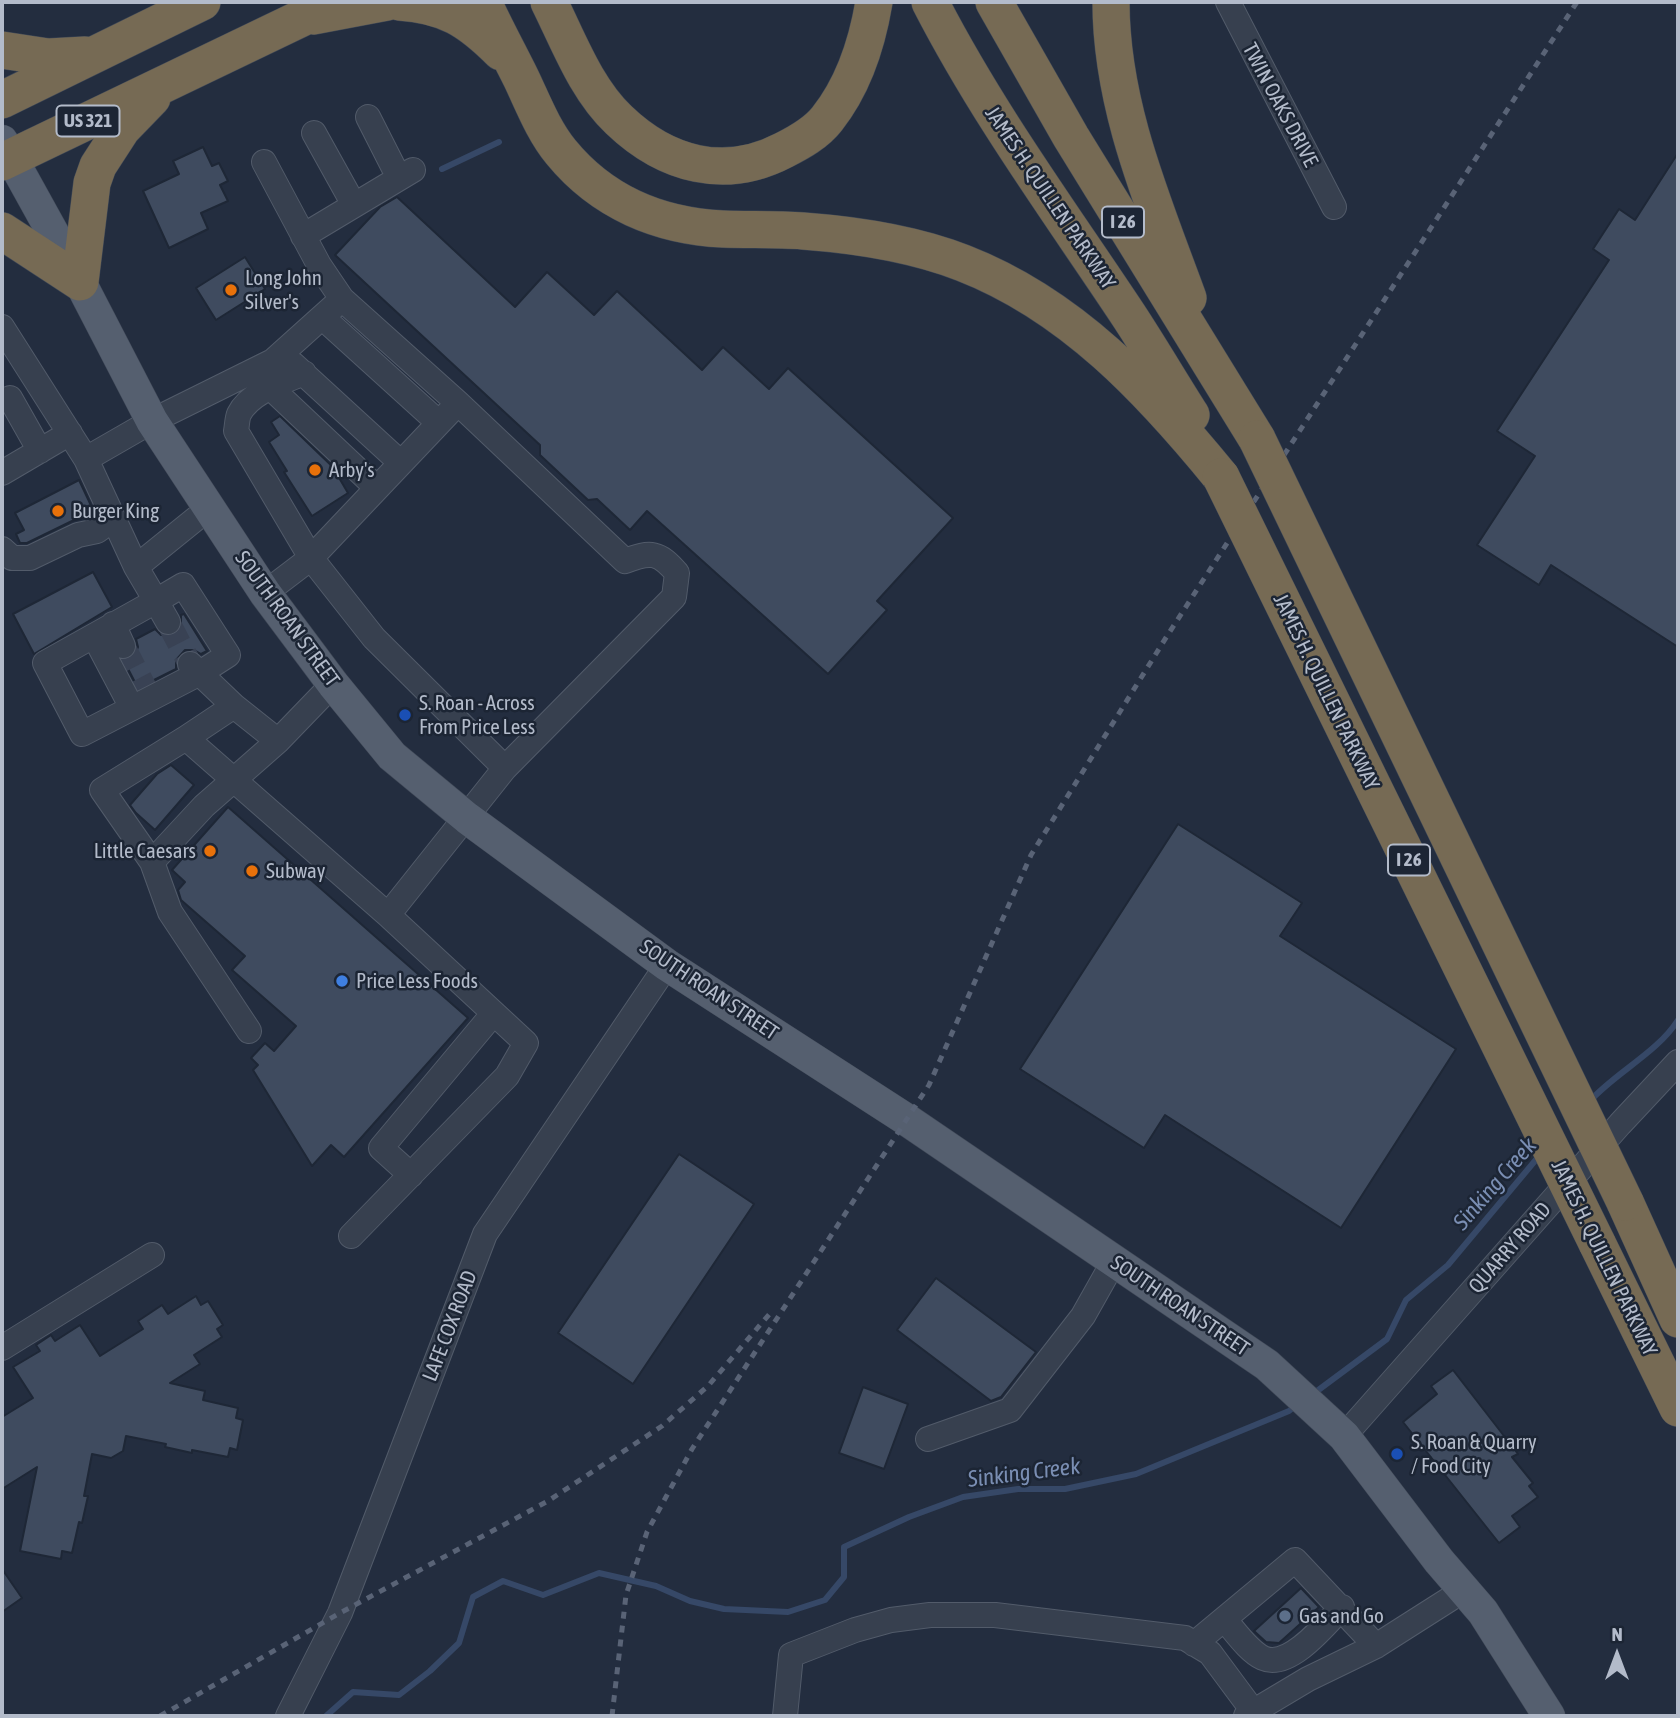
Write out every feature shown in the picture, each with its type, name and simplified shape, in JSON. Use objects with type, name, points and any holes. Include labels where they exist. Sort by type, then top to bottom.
[{"type":"highway","name":"US 321","points":[[2,100],[202,2]]},
{"type":"highway","name":"US 321","points":[[5,153],[165,85],[335,2]]},
{"type":"highway","points":[[302,18],[387,2]]},
{"type":"highway","points":[[399,2],[421,3],[449,11],[477,28],[514,65]]},
{"type":"highway","points":[[483,2],[559,150],[581,175],[612,198],[665,221],[721,229],[799,230],[842,234],[879,240],[963,263],[1007,284],[1086,334],[1159,403],[1221,477]]},
{"type":"highway","points":[[549,2],[599,98],[618,120],[643,141],[665,153],[689,162],[718,167],[745,164],[773,156],[802,141],[826,121],[847,88],[859,59],[874,2]]},
{"type":"highway","points":[[576,58],[578,2]]},
{"type":"highway","name":"JAMES H. QUILLEN PARKWAY","points":[[930,2],[1012,143],[1129,316],[1192,416],[1678,1408]]},
{"type":"highway","name":"JAMES H. QUILLEN PARKWAY","points":[[994,2],[1071,137],[1257,439],[1625,1202],[1678,1319]]},
{"type":"highway","points":[[1111,2],[1116,71],[1127,121],[1145,181],[1217,374]]},
{"type":"highway","points":[[2,50],[48,57],[97,55]]},
{"type":"highway","points":[[2,231],[80,282],[92,183],[98,166],[122,129],[165,85]]},
{"type":"main road","name":"SOUTH ROAN STREET","points":[[5,153],[80,282],[152,421],[265,593],[333,684],[392,756],[467,818],[667,964],[904,1118],[1267,1365],[1335,1427],[1483,1612],[1549,1716]]},
{"type":"street","name":"TWIN OAKS DRIVE","points":[[1228,2],[1334,207]]},
{"type":"street","points":[[303,236],[406,174],[368,117]]},
{"type":"street","points":[[314,133],[354,205]]},
{"type":"street","points":[[264,162],[319,265],[342,299],[458,403],[625,561],[640,555],[655,554],[677,573],[674,597],[505,768],[387,915]]},
{"type":"street","points":[[86,459],[152,421],[273,361],[342,299]]},
{"type":"street","points":[[321,317],[439,423]]},
{"type":"street","points":[[2,327],[86,459],[105,525],[136,567],[162,612]]},
{"type":"street","points":[[281,354],[401,463]]},
{"type":"street","points":[[304,373],[250,401],[239,415],[236,431],[311,558],[374,638],[505,768]]},
{"type":"street","points":[[38,383],[6,400],[40,451]]},
{"type":"street","points":[[271,388],[377,488]]},
{"type":"street","points":[[265,593],[311,558],[458,403]]},
{"type":"street","points":[[2,473],[70,433]]},
{"type":"street","points":[[136,567],[209,508]]},
{"type":"street","points":[[2,549],[12,558],[22,560],[105,525]]},
{"type":"street","points":[[2,573],[23,573],[87,545],[105,525]]},
{"type":"street","points":[[183,585],[228,655],[195,668],[82,734],[45,663],[162,612],[183,585]]},
{"type":"street","points":[[110,636],[143,698]]},
{"type":"street","points":[[195,668],[234,706],[278,741]]},
{"type":"street","points":[[152,862],[204,806],[278,741],[333,684]]},
{"type":"street","points":[[234,706],[102,790],[152,862],[170,912],[249,1031]]},
{"type":"street","points":[[186,737],[387,915],[526,1043],[507,1076],[351,1236]]},
{"type":"street","name":"LAFE COX ROAD","points":[[288,1716],[340,1613],[485,1234],[667,964]]},
{"type":"street","points":[[411,1175],[381,1148],[493,1014]]},
{"type":"street","name":"QUARRY ROAD","points":[[1335,1427],[1678,1062]]},
{"type":"street","points":[[2,1349],[152,1255]]},
{"type":"street","points":[[928,1439],[1010,1410],[1083,1315],[1114,1261]]},
{"type":"street","points":[[1194,1644],[1295,1560],[1376,1646]]},
{"type":"street","points":[[785,1716],[791,1655],[821,1642],[891,1620],[930,1615],[995,1615],[1185,1638],[1210,1654],[1250,1714],[1308,1679],[1376,1646],[1464,1590]]},
{"type":"street","points":[[1224,1619],[1261,1657],[1273,1661],[1294,1653],[1342,1607]]},
{"type":"building","points":[[203,147],[212,166],[219,163],[228,181],[220,185],[228,201],[201,213],[208,229],[169,248],[143,191],[179,174],[173,161]]},
{"type":"building","points":[[1678,153],[1678,647],[1551,565],[1539,585],[1477,545],[1535,456],[1497,431],[1609,260],[1593,249],[1619,209],[1635,220]]},
{"type":"building","points":[[397,197],[515,307],[547,272],[594,315],[617,291],[702,370],[723,347],[769,389],[788,368],[953,518],[877,601],[887,610],[828,674],[647,511],[630,530],[597,499],[588,500],[540,455],[540,445],[335,255],[380,207]]},
{"type":"building","points":[[245,257],[265,289],[216,320],[196,288]]},
{"type":"building","points":[[280,416],[338,472],[348,493],[312,516],[284,472],[287,471],[269,442],[279,435],[271,422]]},
{"type":"building","points":[[79,480],[95,514],[72,521],[27,543],[20,543],[16,534],[24,530],[15,513]]},
{"type":"building","points":[[93,572],[112,607],[34,654],[13,614]]},
{"type":"building","points":[[184,614],[207,651],[201,654],[194,650],[185,650],[176,660],[176,669],[138,688],[124,661],[135,654],[138,647],[136,639],[155,629],[161,635],[175,635],[181,629],[181,615]]},
{"type":"building","points":[[171,765],[194,785],[155,830],[130,805],[157,774]]},
{"type":"building","points":[[228,807],[468,1018],[344,1157],[331,1145],[312,1166],[253,1070],[258,1065],[251,1058],[265,1043],[274,1051],[296,1026],[232,970],[245,956],[181,900],[178,890],[185,882],[172,870]]},
{"type":"building","points":[[1178,824],[1302,903],[1280,936],[1456,1049],[1341,1228],[1165,1115],[1144,1148],[1020,1069]]},
{"type":"building","points":[[679,1154],[754,1204],[633,1384],[558,1333]]},
{"type":"building","points":[[936,1278],[1036,1352],[1001,1397],[991,1401],[897,1330]]},
{"type":"building","points":[[196,1296],[201,1305],[208,1301],[223,1325],[217,1329],[222,1337],[194,1355],[200,1364],[170,1383],[205,1391],[203,1400],[238,1408],[236,1418],[243,1420],[237,1450],[230,1448],[228,1457],[192,1450],[192,1453],[165,1447],[166,1444],[126,1436],[123,1451],[111,1458],[92,1454],[84,1496],[88,1496],[72,1553],[62,1551],[61,1559],[20,1551],[37,1467],[2,1489],[2,1417],[33,1398],[13,1367],[40,1351],[36,1345],[51,1335],[55,1341],[80,1325],[100,1356],[143,1329],[138,1321],[162,1305],[168,1314]]},
{"type":"building","points":[[1453,1370],[1518,1454],[1512,1457],[1533,1483],[1529,1486],[1538,1497],[1512,1516],[1520,1527],[1499,1543],[1403,1422],[1437,1394],[1431,1386]]},
{"type":"building","points":[[863,1387],[908,1404],[884,1469],[839,1453]]},
{"type":"building","points":[[2,1569],[22,1598],[2,1612]]},
{"type":"building","points":[[1301,1588],[1319,1607],[1279,1643],[1266,1642],[1254,1631]]},
{"type":"waterway","points":[[442,169],[499,142]]},
{"type":"waterway","name":"Sinking Creek","points":[[1589,1102],[1659,1043],[1678,1020]]},
{"type":"waterway","name":"Sinking Creek","points":[[1313,1394],[1387,1339],[1406,1300],[1448,1265],[1539,1156]]},
{"type":"waterway","name":"Sinking Creek","points":[[326,1716],[353,1692],[399,1695],[430,1671],[459,1643],[473,1597],[503,1581],[543,1595],[599,1573],[656,1586],[690,1601],[724,1609],[788,1612],[825,1600],[844,1577],[844,1547],[909,1517],[963,1497],[1018,1489],[1065,1489],[1136,1474],[1289,1411],[1298,1404]]},
{"type":"tunnel","points":[[168,622],[190,664]]},
{"type":"tunnel","points":[[123,646],[145,688]]},
{"type":"railway","points":[[612,1716],[626,1595],[647,1532],[692,1449],[929,1085],[1031,855],[1167,636],[1577,2]]},
{"type":"railway","points":[[160,1716],[340,1613],[548,1501],[662,1426],[708,1386],[772,1311]]},
{"type":"place","name":"Long John Silver's","points":[[231,290]]},
{"type":"place","name":"Arby's","points":[[315,470]]},
{"type":"place","name":"Burger King","points":[[58,511]]},
{"type":"place","name":"S. Roan - Across From Price Less","points":[[405,715]]},
{"type":"place","name":"Little Caesars","points":[[210,851]]},
{"type":"place","name":"Subway","points":[[252,871]]},
{"type":"place","name":"Price Less Foods","points":[[342,981]]},
{"type":"place","name":"S. Roan & Quarry / Food City","points":[[1397,1454]]},
{"type":"place","name":"Gas and Go","points":[[1285,1616]]}]
